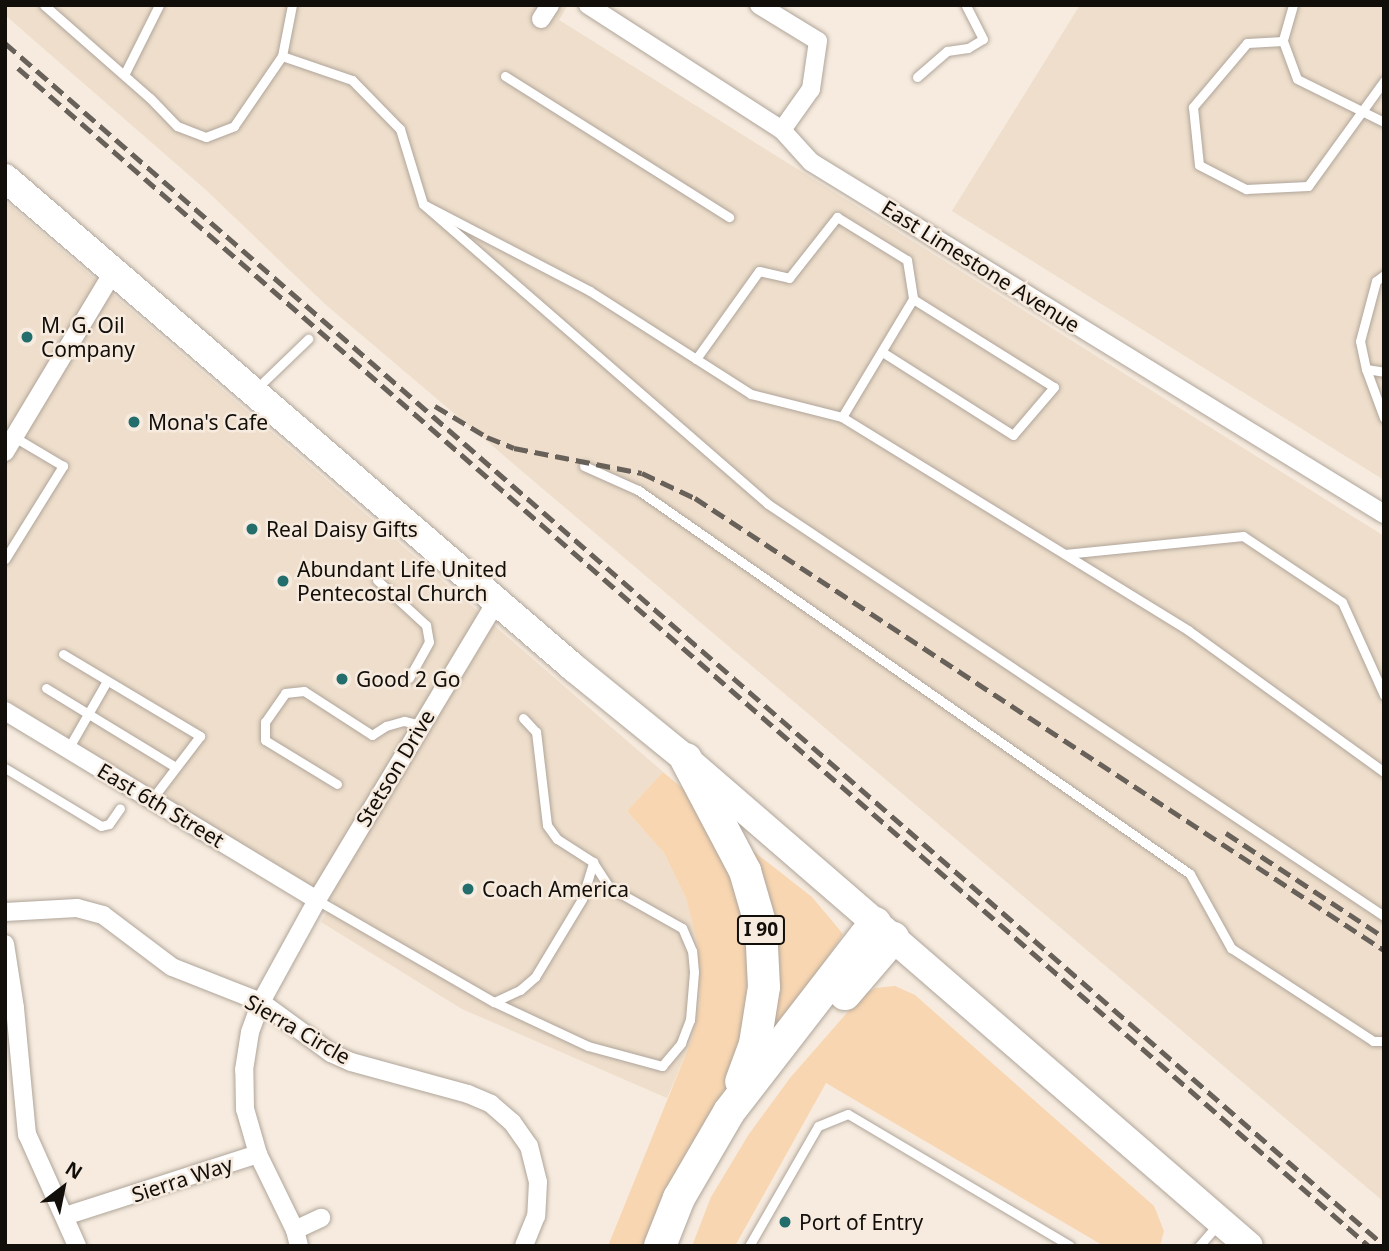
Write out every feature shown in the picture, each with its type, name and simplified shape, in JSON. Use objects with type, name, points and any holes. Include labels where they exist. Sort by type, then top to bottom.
[{"type":"highway","name":"I 90","points":[[660,1246],[679,1198],[729,1112],[755,1044],[764,987],[761,926],[745,871],[686,759]]},
{"type":"highway","name":"I 90","points":[[729,1112],[884,931]]},
{"type":"highway","points":[[681,1246],[710,1180],[776,1077],[884,931]]},
{"type":"main road","points":[[5,178],[497,601],[686,759],[1249,1246]]},
{"type":"street","name":"East Limestone Avenue","points":[[588,5],[782,130],[811,162],[1384,514]]},
{"type":"street","points":[[760,5],[818,41],[810,89],[782,130]]},
{"type":"street","points":[[9,444],[113,272]]},
{"type":"street","name":"Stetson Drive","points":[[297,1238],[258,1154],[245,1109],[244,1070],[250,1032],[261,1002],[317,900],[497,601]]},
{"type":"street","name":"East 6th Street","points":[[5,712],[317,900]]},
{"type":"street","name":"Sierra Circle","points":[[5,912],[77,908],[103,915],[172,967],[261,1002],[331,1053],[351,1062],[468,1094],[491,1104],[512,1122],[529,1146],[538,1182],[536,1216],[524,1246]]},
{"type":"street","points":[[5,944],[15,1008],[27,1133],[77,1246]]},
{"type":"street","name":"Sierra Way","points":[[65,1216],[258,1154]]},
{"type":"street","points":[[297,1238],[321,1218]]},
{"type":"lane","points":[[44,5],[177,126],[206,137],[234,126],[282,55],[292,5]]},
{"type":"lane","points":[[124,75],[159,5]]},
{"type":"lane","points":[[917,77],[947,51],[968,48],[983,38],[966,5]]},
{"type":"lane","points":[[1293,5],[1283,41],[1297,79],[1384,122]]},
{"type":"lane","points":[[1283,41],[1247,44],[1193,107],[1199,166],[1246,189],[1308,186],[1384,81]]},
{"type":"lane","points":[[282,55],[352,80],[400,129],[423,204],[768,504],[1384,916]]},
{"type":"lane","points":[[505,76],[730,217]]},
{"type":"lane","points":[[423,204],[590,291],[751,394],[842,417],[1188,630],[1384,772]]},
{"type":"lane","points":[[696,359],[758,271],[789,278],[837,217],[907,260],[914,299],[884,353],[842,417]]},
{"type":"lane","points":[[1384,275],[1376,281],[1360,341],[1366,369],[1384,418]]},
{"type":"lane","points":[[884,353],[1013,435],[1054,387],[914,299]]},
{"type":"lane","points":[[254,392],[307,339]]},
{"type":"lane","points":[[1366,369],[1384,372]]},
{"type":"lane","points":[[5,559],[63,466],[9,444]]},
{"type":"lane","points":[[584,466],[638,490],[1190,874],[1231,948],[1373,1041],[1384,1041]]},
{"type":"lane","points":[[1065,554],[1243,536],[1342,602],[1384,695]]},
{"type":"lane","points":[[377,580],[426,625],[429,642],[409,678]]},
{"type":"lane","points":[[63,654],[200,736],[174,766],[152,799]]},
{"type":"lane","points":[[68,749],[107,681]]},
{"type":"lane","points":[[46,688],[174,766]]},
{"type":"lane","points":[[337,784],[265,740],[265,722],[285,693],[304,691],[372,735],[386,726],[404,721],[421,725]]},
{"type":"lane","points":[[317,900],[494,1002],[588,1046],[662,1066],[681,1043],[690,1020],[694,972],[691,951],[682,928],[609,887],[593,862],[557,839],[547,825],[536,732],[523,718]]},
{"type":"lane","points":[[5,768],[101,826],[109,824],[120,808]]},
{"type":"lane","points":[[494,1002],[520,990],[535,977],[582,899],[593,862]]},
{"type":"lane","points":[[749,1246],[818,1125],[848,1114],[1070,1246]]},
{"type":"lane","points":[[1199,1246],[1220,1222]]},
{"type":"shaded area","points":[[5,5],[568,5],[559,20],[1384,536],[1384,1202],[325,304],[205,189],[5,15]]},
{"type":"shaded area","points":[[1080,5],[1384,5],[1384,480],[952,211]]},
{"type":"shaded area","points":[[5,201],[663,772],[627,811],[664,853],[686,898],[697,941],[700,1002],[692,1039],[667,1098],[462,1009],[321,922],[334,901],[5,699]]},
{"type":"shaded area","points":[[663,772],[687,792],[736,874],[757,987],[733,1087],[651,1246],[608,1246],[692,1039],[700,1002],[697,941],[686,898],[664,853],[627,811]]},
{"type":"shaded area","points":[[748,847],[812,897],[843,934],[758,1063]]},
{"type":"shaded area","points":[[895,986],[915,995],[1154,1206],[1164,1231],[1160,1246],[1104,1246],[826,1083],[735,1246],[692,1246],[711,1197],[749,1134],[790,1078],[859,999],[875,988]]},
{"type":"railway","points":[[5,43],[1384,1245]]},
{"type":"railway","points":[[18,68],[1369,1246]]},
{"type":"railway","points":[[435,406],[487,437],[514,448],[642,473],[695,498],[1384,950]]},
{"type":"railway","points":[[1226,833],[1384,937]]},
{"type":"place","name":"M. G. Oil Company","points":[[27,337]]},
{"type":"place","name":"Mona's Cafe","points":[[134,422]]},
{"type":"place","name":"Real Daisy Gifts","points":[[252,529]]},
{"type":"place","name":"Abundant Life United Pentecostal Church","points":[[283,581]]},
{"type":"place","name":"Good 2 Go","points":[[342,679]]},
{"type":"place","name":"Coach America","points":[[468,889]]},
{"type":"place","name":"Port of Entry","points":[[785,1222]]}]
